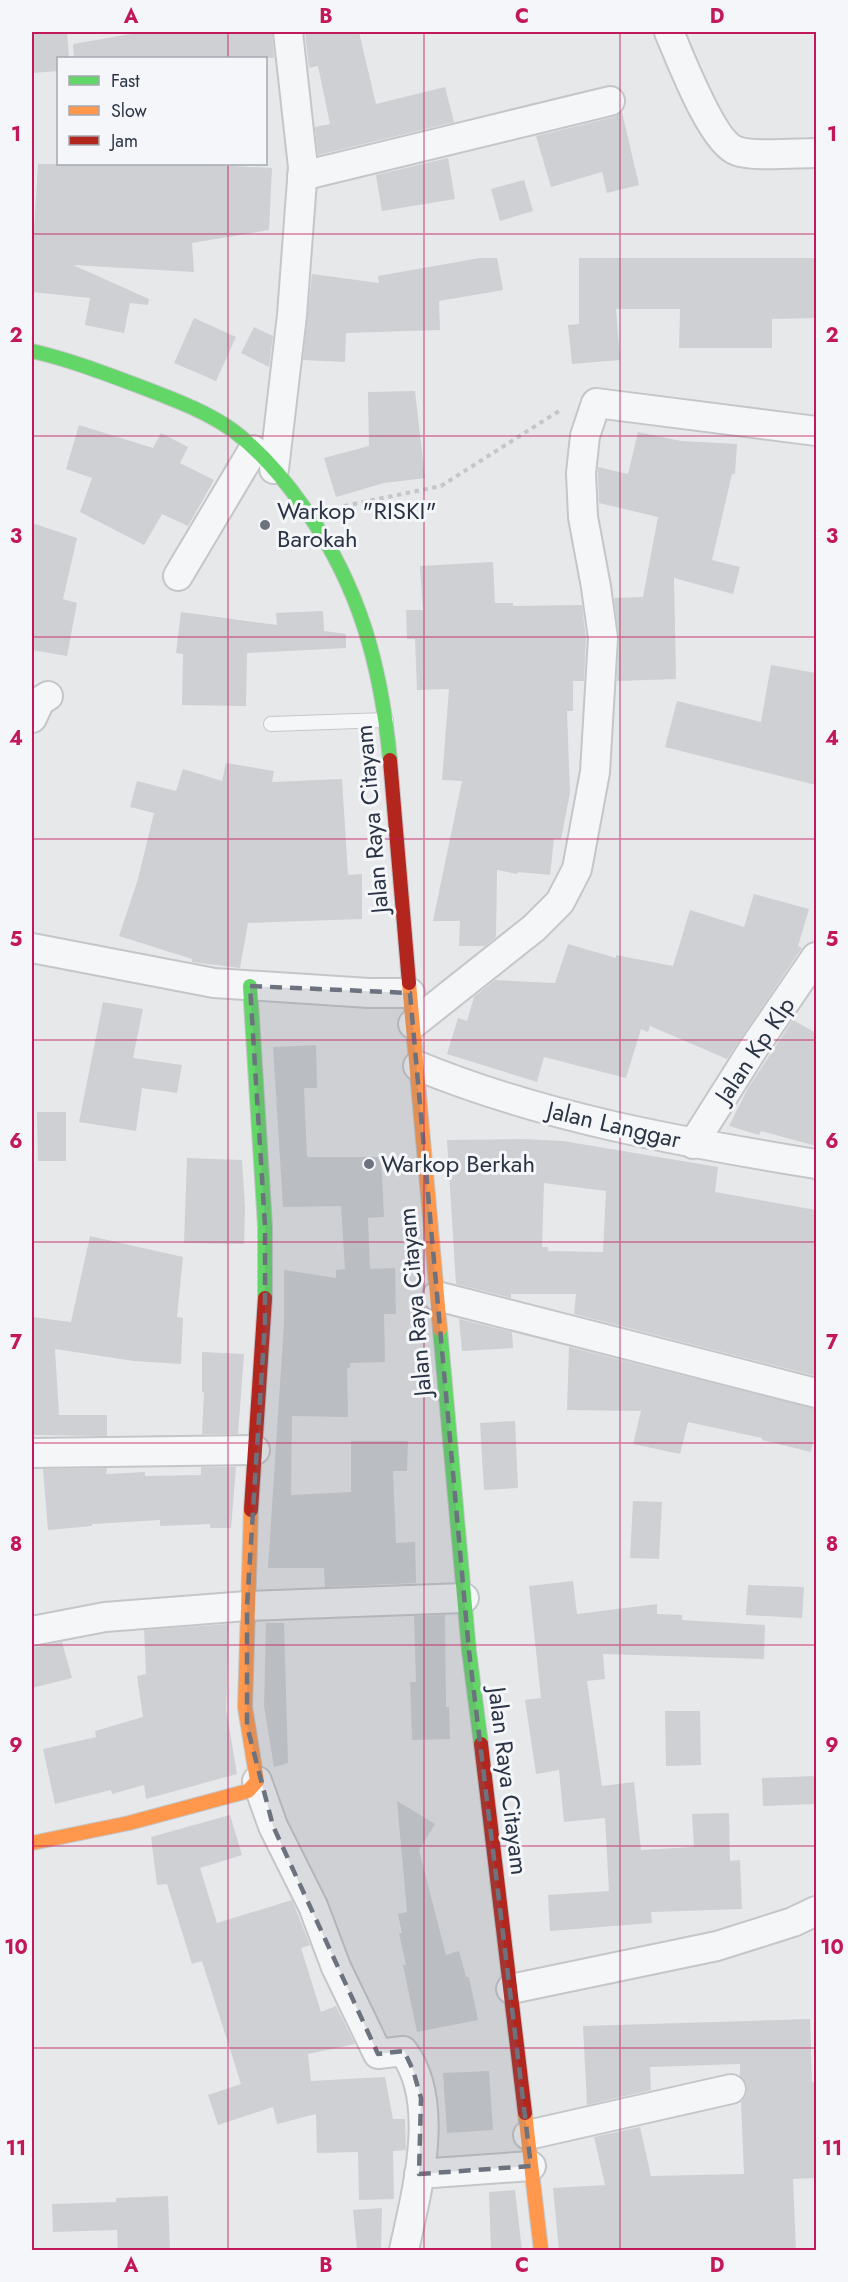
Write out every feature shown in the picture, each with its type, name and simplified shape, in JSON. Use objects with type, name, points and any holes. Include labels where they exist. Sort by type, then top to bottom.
[{"type":"main road","name":"Jalan Raya Citayam","points":[[32,351],[113,376],[187,405],[234,431],[274,469],[308,514],[340,562],[367,630],[386,720],[464,1598],[512,1989],[541,2250]]},
{"type":"main road","points":[[32,1843],[129,1822],[248,1791],[257,1781],[245,1707],[247,1606],[255,1450],[265,1322],[266,1226],[250,986]]},
{"type":"street","points":[[274,469],[292,315],[303,166],[288,32]]},
{"type":"street","points":[[669,32],[691,82],[720,138],[728,147],[743,153],[816,153]]},
{"type":"street","points":[[302,176],[610,100]]},
{"type":"street","points":[[413,1024],[534,928],[560,902],[576,869],[595,771],[603,638],[583,517],[581,473],[585,436],[597,403],[816,431]]},
{"type":"street","points":[[178,576],[253,450]]},
{"type":"street","points":[[32,948],[214,983],[369,993],[410,993]]},
{"type":"street","name":"Jalan Kp Klp","points":[[693,1144],[753,1048],[816,957]]},
{"type":"street","name":"Jalan Langgar","points":[[418,1066],[471,1088],[513,1101],[693,1144],[816,1164]]},
{"type":"street","points":[[437,1296],[816,1393]]},
{"type":"street","points":[[32,1453],[255,1450]]},
{"type":"street","points":[[32,1631],[105,1617],[247,1606],[464,1598]]},
{"type":"street","points":[[257,1781],[273,1826],[313,1906],[336,1967],[378,2054],[403,2051],[413,2070],[421,2098],[423,2155],[405,2250]]},
{"type":"street","points":[[512,1989],[717,1946],[794,1923],[816,1911]]},
{"type":"street","points":[[528,2135],[731,2089]]},
{"type":"street","points":[[420,2174],[531,2166]]},
{"type":"lane","points":[[271,724],[386,720]]},
{"type":"path","points":[[308,514],[441,486],[575,402],[597,403]]},
{"type":"highlighted area","points":[[250,986],[410,993],[469,1651],[531,2166],[419,2174],[421,2098],[413,2070],[404,2051],[378,2054],[273,1826],[247,1726],[247,1606],[265,1322],[265,1226]]},
{"type":"building","points":[[32,32],[67,32],[69,57],[57,57],[57,71],[32,73]]},
{"type":"building","points":[[143,32],[272,32],[274,58],[74,57],[73,44]]},
{"type":"building","points":[[305,32],[359,32],[376,104],[445,87],[454,122],[318,155],[315,127],[330,124],[318,66],[309,68]]},
{"type":"building","points":[[622,112],[639,185],[607,193],[602,172],[551,187],[536,136],[614,117]]},
{"type":"building","points":[[448,158],[455,199],[382,211],[376,175]]},
{"type":"building","points":[[38,164],[211,165],[272,168],[269,230],[192,243],[194,272],[73,265],[149,299],[148,305],[130,303],[124,333],[85,325],[90,298],[32,292]]},
{"type":"building","points":[[524,180],[533,211],[500,221],[491,189]]},
{"type":"building","points":[[480,258],[497,258],[503,290],[439,301],[440,330],[346,333],[345,362],[303,360],[312,274],[379,283],[378,276]]},
{"type":"building","points":[[579,258],[816,258],[816,318],[772,319],[772,348],[679,348],[680,309],[616,309],[620,360],[572,364],[568,325],[579,324]]},
{"type":"building","points":[[194,318],[236,337],[216,381],[174,363]]},
{"type":"building","points":[[254,327],[273,336],[269,367],[241,353]]},
{"type":"building","points":[[415,391],[425,478],[384,483],[336,497],[324,458],[369,446],[368,392]]},
{"type":"building","points":[[79,425],[153,448],[161,433],[188,447],[180,463],[214,480],[188,526],[162,514],[144,545],[80,512],[92,478],[66,469]]},
{"type":"building","points":[[638,432],[681,441],[737,444],[735,474],[732,474],[712,560],[740,567],[733,594],[674,578],[676,679],[617,681],[619,639],[614,598],[643,597],[658,517],[599,503],[598,467],[628,474]]},
{"type":"building","points":[[32,523],[77,538],[63,599],[77,603],[67,656],[32,650]]},
{"type":"building","points":[[493,562],[495,603],[513,603],[513,606],[582,605],[586,639],[584,681],[573,681],[573,711],[567,711],[570,793],[561,839],[554,838],[550,875],[518,872],[517,874],[497,870],[496,937],[485,946],[459,946],[460,921],[433,921],[462,781],[442,780],[449,689],[417,690],[415,639],[407,639],[406,610],[423,610],[420,566]]},
{"type":"building","points":[[323,611],[324,631],[346,634],[346,648],[247,653],[246,706],[182,705],[183,654],[176,653],[181,612],[277,625],[276,613]]},
{"type":"building","points":[[771,665],[816,673],[816,785],[665,747],[677,701],[761,722]]},
{"type":"building","points":[[226,763],[274,771],[272,782],[342,779],[348,875],[362,874],[362,919],[248,923],[240,968],[192,962],[192,959],[119,936],[138,879],[154,813],[130,807],[137,781],[176,791],[183,769],[222,781]]},
{"type":"building","points":[[754,894],[809,909],[798,946],[802,948],[727,1059],[650,1026],[648,1032],[641,1029],[626,1078],[544,1057],[537,1082],[447,1054],[458,1018],[467,1021],[474,997],[495,980],[555,983],[568,944],[616,958],[616,955],[673,966],[690,910],[744,927]]},
{"type":"building","points":[[103,1002],[143,1009],[133,1058],[182,1065],[177,1093],[142,1088],[136,1131],[79,1122]]},
{"type":"building","points":[[793,1020],[816,1033],[816,1146],[761,1131],[759,1135],[729,1126],[748,1088]]},
{"type":"building","points":[[316,1045],[317,1088],[304,1088],[307,1157],[381,1157],[384,1217],[368,1218],[370,1269],[395,1268],[396,1314],[384,1314],[385,1362],[350,1363],[350,1368],[347,1368],[348,1417],[292,1416],[291,1495],[351,1492],[351,1441],[408,1441],[407,1471],[393,1471],[396,1543],[415,1542],[416,1583],[325,1587],[324,1568],[268,1568],[284,1323],[284,1270],[336,1278],[336,1270],[345,1269],[341,1206],[283,1207],[273,1047]]},
{"type":"building","points":[[37,1112],[66,1112],[66,1161],[38,1161]]},
{"type":"building","points":[[447,1140],[563,1141],[718,1167],[715,1192],[816,1210],[816,1376],[574,1314],[576,1294],[511,1294],[511,1298],[456,1284]],"holes":[[[544,1183],[606,1191],[603,1252],[548,1251],[548,1247],[542,1247]]]},
{"type":"building","points":[[187,1158],[242,1160],[245,1208],[244,1244],[184,1243]]},
{"type":"building","points":[[90,1236],[183,1257],[177,1317],[183,1318],[181,1364],[134,1361],[55,1349],[59,1415],[107,1415],[107,1436],[33,1435],[32,1317],[71,1322]]},
{"type":"building","points":[[459,1319],[512,1332],[513,1348],[462,1351]]},
{"type":"building","points":[[569,1347],[816,1409],[816,1429],[811,1452],[762,1440],[762,1438],[688,1422],[680,1454],[633,1444],[641,1411],[567,1410]]},
{"type":"building","points":[[202,1352],[244,1354],[238,1434],[202,1434],[204,1392],[202,1392]]},
{"type":"building","points":[[515,1421],[518,1488],[484,1490],[480,1423]]},
{"type":"building","points":[[201,1467],[236,1467],[231,1528],[210,1528],[210,1524],[160,1526],[160,1520],[92,1524],[92,1526],[48,1530],[43,1469],[107,1468],[106,1474],[145,1472],[145,1476],[201,1475]]},
{"type":"building","points":[[633,1501],[662,1502],[659,1559],[630,1558]]},
{"type":"building","points":[[573,1581],[577,1614],[657,1604],[657,1614],[682,1615],[682,1620],[765,1625],[764,1659],[603,1654],[605,1679],[587,1681],[602,1786],[634,1782],[641,1850],[694,1847],[692,1814],[729,1813],[730,1861],[740,1860],[742,1909],[651,1912],[652,1923],[550,1931],[548,1895],[609,1891],[605,1818],[564,1822],[559,1770],[536,1774],[525,1700],[541,1698],[529,1586]]},
{"type":"building","points":[[748,1585],[804,1587],[802,1618],[746,1615]]},
{"type":"building","points":[[445,1615],[446,1707],[449,1707],[450,1739],[412,1740],[410,1682],[416,1682],[414,1616]]},
{"type":"building","points":[[266,1623],[284,1623],[288,1763],[274,1767],[264,1706]]},
{"type":"building","points":[[229,1624],[226,1709],[237,1774],[146,1799],[144,1785],[112,1794],[111,1790],[55,1804],[43,1749],[96,1737],[95,1731],[143,1717],[137,1676],[146,1674],[144,1630]]},
{"type":"building","points":[[62,1642],[72,1678],[32,1688],[32,1648]]},
{"type":"building","points":[[665,1711],[700,1711],[701,1765],[666,1766]]},
{"type":"building","points":[[816,1776],[816,1804],[763,1806],[762,1778]]},
{"type":"building","points":[[397,1801],[435,1824],[419,1850],[446,1955],[459,1951],[466,1977],[469,1977],[478,2020],[417,2032],[399,1933],[402,1933],[398,1914],[407,1912]]},
{"type":"building","points":[[230,1815],[242,1855],[200,1868],[217,1923],[292,1900],[310,1945],[301,1948],[321,2012],[336,2006],[355,2044],[308,2054],[311,2081],[385,2077],[393,2119],[405,2119],[406,2150],[393,2151],[394,2199],[359,2200],[358,2152],[317,2153],[316,2114],[277,2124],[273,2107],[218,2125],[208,2095],[241,2084],[202,1961],[192,1964],[167,1884],[157,1885],[151,1837]]},
{"type":"building","points":[[810,2019],[812,2082],[816,2082],[816,2178],[793,2179],[796,2250],[559,2250],[553,2188],[605,2185],[594,2137],[640,2127],[651,2176],[744,2174],[741,2102],[747,2094],[747,2086],[740,2076],[740,2064],[650,2067],[651,2090],[587,2105],[583,2026]]},
{"type":"building","points":[[489,2071],[493,2130],[447,2133],[443,2073]]},
{"type":"building","points":[[515,2190],[522,2250],[491,2250],[489,2192]]},
{"type":"building","points":[[168,2196],[170,2250],[118,2250],[117,2230],[53,2232],[52,2204],[116,2202],[116,2198]]},
{"type":"building","points":[[382,2208],[381,2250],[357,2250],[353,2210]]},
{"type":"traffic: fast","points":[[32,351],[103,373],[203,412],[235,432],[273,468],[324,538],[354,598],[374,660],[381,692],[390,760]]},
{"type":"traffic: fast","points":[[250,986],[265,1226],[265,1298]]},
{"type":"traffic: fast","points":[[440,1329],[469,1651],[481,1744]]},
{"type":"traffic: slow","points":[[409,983],[440,1329]]},
{"type":"traffic: slow","points":[[32,1843],[129,1823],[248,1791],[257,1781],[245,1707],[251,1510]]},
{"type":"traffic: slow","points":[[525,2113],[541,2250]]},
{"type":"traffic: jam","points":[[390,760],[409,983]]},
{"type":"traffic: jam","points":[[251,1510],[265,1298]]},
{"type":"traffic: jam","points":[[481,1744],[525,2113]]},
{"type":"place","name":"Warkop \"RISKI\" Barokah","points":[[265,525]]},
{"type":"place","name":"Warkop Berkah","points":[[369,1164]]}]
